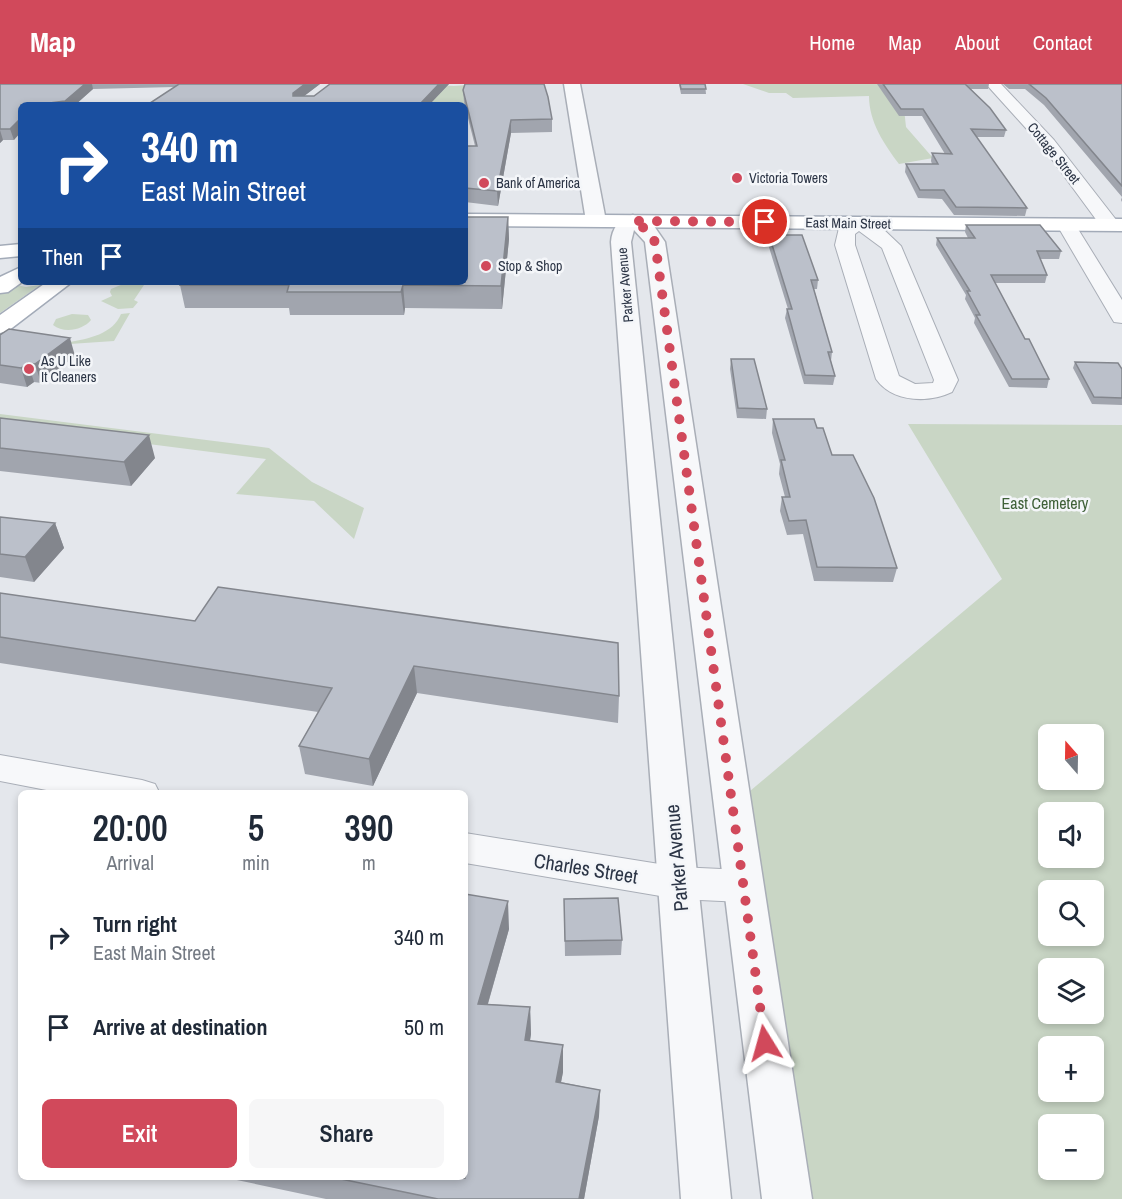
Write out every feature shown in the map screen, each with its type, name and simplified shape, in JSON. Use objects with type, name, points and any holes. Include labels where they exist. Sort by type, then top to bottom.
[{"type":"main road","name":"East Main Street","points":[[468,220],[1066,225],[1105,229]]},
{"type":"main road","points":[[0,252],[18,250]]},
{"type":"main road","points":[[0,287],[18,275]]},
{"type":"main road","points":[[0,326],[57,285]]},
{"type":"street","points":[[572,84],[596,220]]},
{"type":"street","name":"Cottage Street","points":[[993,84],[1047,143],[1105,229]]},
{"type":"street","name":"Parker Avenue","points":[[706,1199],[621,242],[622,231],[633,221],[647,230],[655,242],[787,1199]]},
{"type":"street","points":[[858,223],[874,231],[891,246],[892,311],[844,245],[846,232],[858,223]]},
{"type":"street","points":[[1066,225],[1122,317]]},
{"type":"street","points":[[645,517],[692,517]]},
{"type":"street","points":[[0,768],[119,790]]},
{"type":"street","name":"Charles Street","points":[[468,849],[678,884],[743,886]]},
{"type":"green space","points":[[414,84],[454,86],[481,84],[501,111],[468,112],[468,102],[415,102]]},
{"type":"green space","points":[[743,84],[889,84],[903,99],[906,127],[933,158],[899,164],[883,141],[875,124],[869,96],[793,98],[786,93],[769,93]]},
{"type":"green space","points":[[18,281],[17,285],[26,287],[40,285],[0,313],[0,294]]},
{"type":"green space","points":[[121,285],[144,285],[134,300],[138,302],[133,308],[118,309],[101,301],[112,296],[111,289]]},
{"type":"green space","points":[[130,313],[114,341],[70,344],[69,342],[106,331],[121,314]]},
{"type":"green space","points":[[72,314],[88,315],[91,320],[73,330],[57,328],[53,325],[56,319]]},
{"type":"green space","points":[[0,414],[269,448],[312,482],[364,508],[354,539],[314,501],[236,494],[266,459],[0,425]]},
{"type":"green space","name":"East Cemetery","points":[[908,424],[1122,425],[1122,1199],[813,1199],[750,791],[1002,579]]},
{"type":"building","points":[[0,84],[85,84],[65,101],[18,102],[18,121],[10,129],[0,129]]},
{"type":"building","points":[[179,84],[305,84],[293,93],[293,96],[314,96],[330,84],[439,84],[422,102],[152,102]]},
{"type":"building","points":[[465,84],[544,84],[552,119],[511,120],[497,191],[468,188],[468,146],[477,146],[468,102],[466,102],[463,90]]},
{"type":"building","points":[[680,84],[705,84],[706,89],[681,89]]},
{"type":"building","points":[[883,84],[965,84],[990,108],[1006,130],[971,129],[1027,208],[956,207],[944,190],[920,190],[906,164],[938,164],[932,153],[952,154],[923,109],[901,109]]},
{"type":"building","points":[[1029,84],[1122,84],[1122,186],[1046,98]]},
{"type":"building","points":[[468,217],[508,217],[501,286],[403,285],[468,285]]},
{"type":"building","points":[[966,225],[1040,225],[1061,251],[1037,251],[1047,275],[991,275],[1025,339],[1029,339],[1049,379],[1012,379],[976,315],[980,315],[967,291],[970,291],[937,238],[975,238]]},
{"type":"building","points":[[769,235],[802,235],[818,280],[811,280],[832,352],[828,352],[835,376],[805,375],[787,309],[792,309]]},
{"type":"building","points":[[289,285],[403,285],[401,292],[287,292]]},
{"type":"building","points":[[9,329],[70,338],[35,364],[28,363],[21,368],[0,365],[0,335]]},
{"type":"building","points":[[731,359],[754,359],[767,409],[738,408]]},
{"type":"building","points":[[1075,362],[1118,363],[1122,369],[1122,398],[1094,397]]},
{"type":"building","points":[[0,418],[149,435],[124,462],[0,448]]},
{"type":"building","points":[[773,419],[814,419],[817,428],[823,428],[832,455],[853,455],[874,498],[897,568],[817,567],[806,520],[789,521],[782,497],[790,497],[781,460],[785,460]]},
{"type":"building","points":[[0,517],[55,523],[25,557],[0,554]]},
{"type":"building","points":[[218,587],[618,643],[619,696],[414,666],[369,759],[299,746],[332,688],[0,637],[0,593],[195,621]]},
{"type":"building","points":[[468,894],[508,901],[478,1004],[530,1007],[525,1040],[563,1045],[556,1082],[600,1090],[579,1199],[438,1199],[346,1180],[468,1180]]},
{"type":"building","points":[[618,898],[622,940],[565,941],[564,899]]},
{"type":"place","name":"Victoria Towers","points":[[737,178]]},
{"type":"place","name":"Bank of America","points":[[484,183]]},
{"type":"place","name":"Stop & Shop","points":[[486,266]]},
{"type":"place","name":"As U Like It Cleaners","points":[[29,369]]},
{"type":"route","points":[[765,222],[633,221],[647,230],[655,242],[765,1043]]}]
